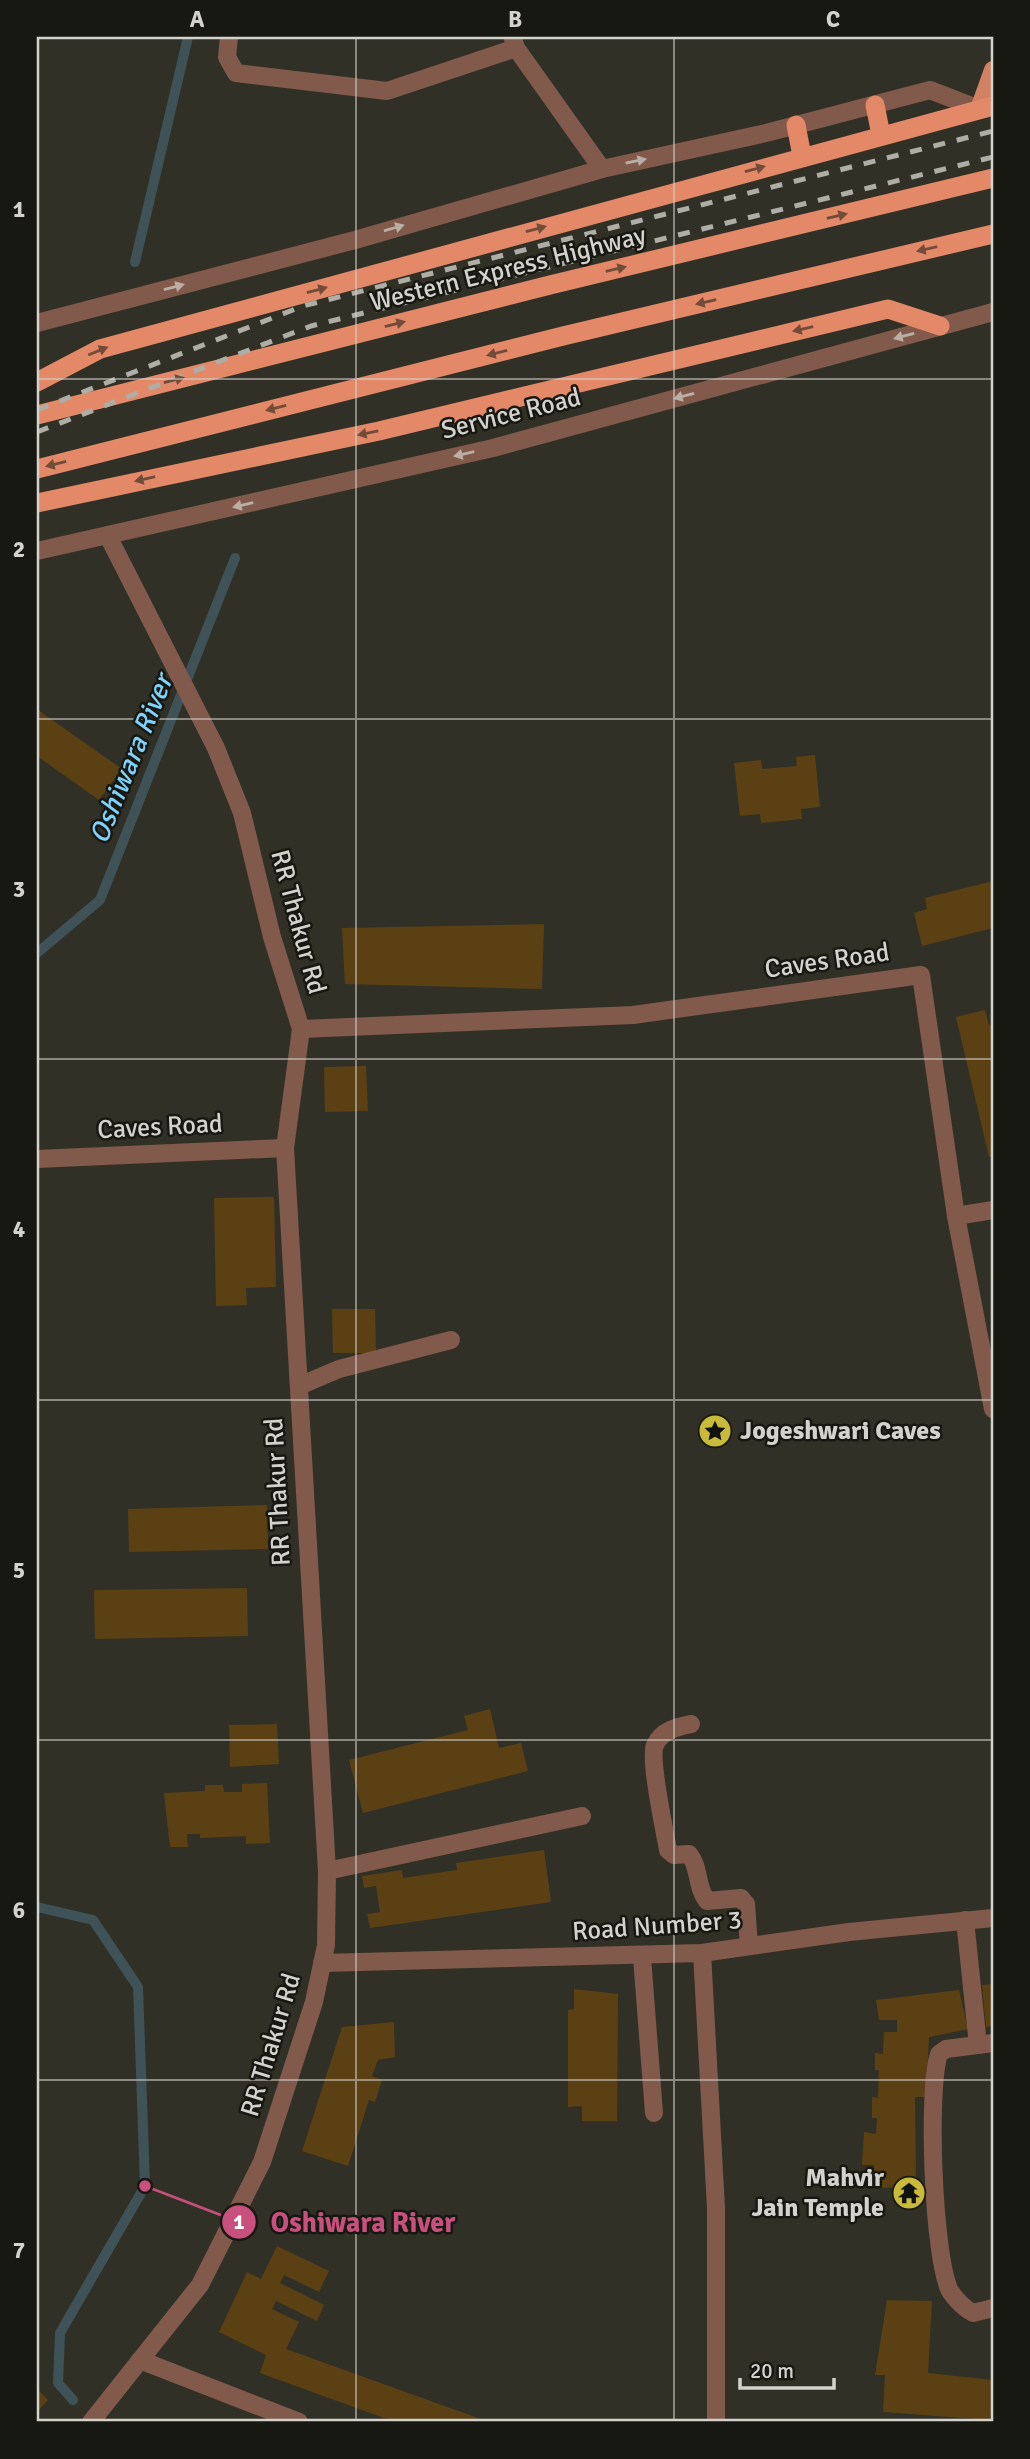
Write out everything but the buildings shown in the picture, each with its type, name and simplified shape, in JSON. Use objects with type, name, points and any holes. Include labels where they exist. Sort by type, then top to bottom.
[{"type":"highway","points":[[875,105],[881,135]]},
{"type":"highway","points":[[37,382],[100,349],[986,108]]},
{"type":"highway","points":[[796,125],[802,156]]},
{"type":"highway","name":"Western Express Highway","points":[[37,415],[550,285],[993,178]]},
{"type":"highway","points":[[37,468],[993,233]]},
{"type":"highway","points":[[37,503],[380,431],[888,309],[940,326]]},
{"type":"main road","points":[[986,108],[993,70]]},
{"type":"street","points":[[229,37],[227,57],[236,73],[387,91],[514,42],[602,169]]},
{"type":"street","points":[[37,323],[355,240],[602,169],[796,125],[930,90],[986,108]]},
{"type":"street","name":"Service Road","points":[[37,551],[493,447],[993,312]]},
{"type":"street","name":"RR Thakur Rd","points":[[91,2422],[201,2285],[262,2162],[314,2002],[326,1945],[327,1871],[285,1148],[301,1029],[272,937],[242,813],[216,748],[108,536]]},
{"type":"street","name":"Caves Road","points":[[301,1029],[633,1014],[921,975],[956,1216],[993,1409]]},
{"type":"street","name":"Caves Road","points":[[37,1159],[285,1148]]},
{"type":"street","points":[[956,1216],[993,1210]]},
{"type":"street","points":[[299,1386],[339,1369],[451,1340]]},
{"type":"street","points":[[691,1724],[670,1728],[655,1746],[654,1761],[668,1850],[674,1855],[689,1854],[695,1860],[701,1893],[707,1901],[741,1898],[746,1904],[749,1946]]},
{"type":"street","points":[[327,1871],[582,1816]]},
{"type":"street","name":"Road Number 3","points":[[322,1964],[642,1957],[702,1953],[993,1918]]},
{"type":"street","points":[[965,1920],[986,2044],[946,2049],[937,2059],[933,2195],[950,2291],[973,2313],[993,2308]]},
{"type":"street","points":[[702,1953],[716,2208],[716,2422]]},
{"type":"street","points":[[642,1957],[654,2113]]},
{"type":"street","points":[[140,2360],[299,2422]]},
{"type":"waterway","name":"Oshiwara River","points":[[135,262],[188,37]]},
{"type":"waterway","name":"Oshiwara River","points":[[37,953],[100,900],[235,558]]},
{"type":"waterway","name":"Oshiwara River","points":[[37,1907],[93,1920],[138,1987],[145,2186],[60,2333],[58,2383],[73,2400]]},
{"type":"railway","points":[[37,410],[303,306],[993,131]]},
{"type":"railway","points":[[37,432],[311,326],[993,157]]},
{"type":"place","name":"Jogeshwari Caves","points":[[715,1431]]},
{"type":"place","name":"Oshiwara River","points":[[145,2186]]},
{"type":"place","name":"Mahvir Jain Temple","points":[[909,2193]]}]
